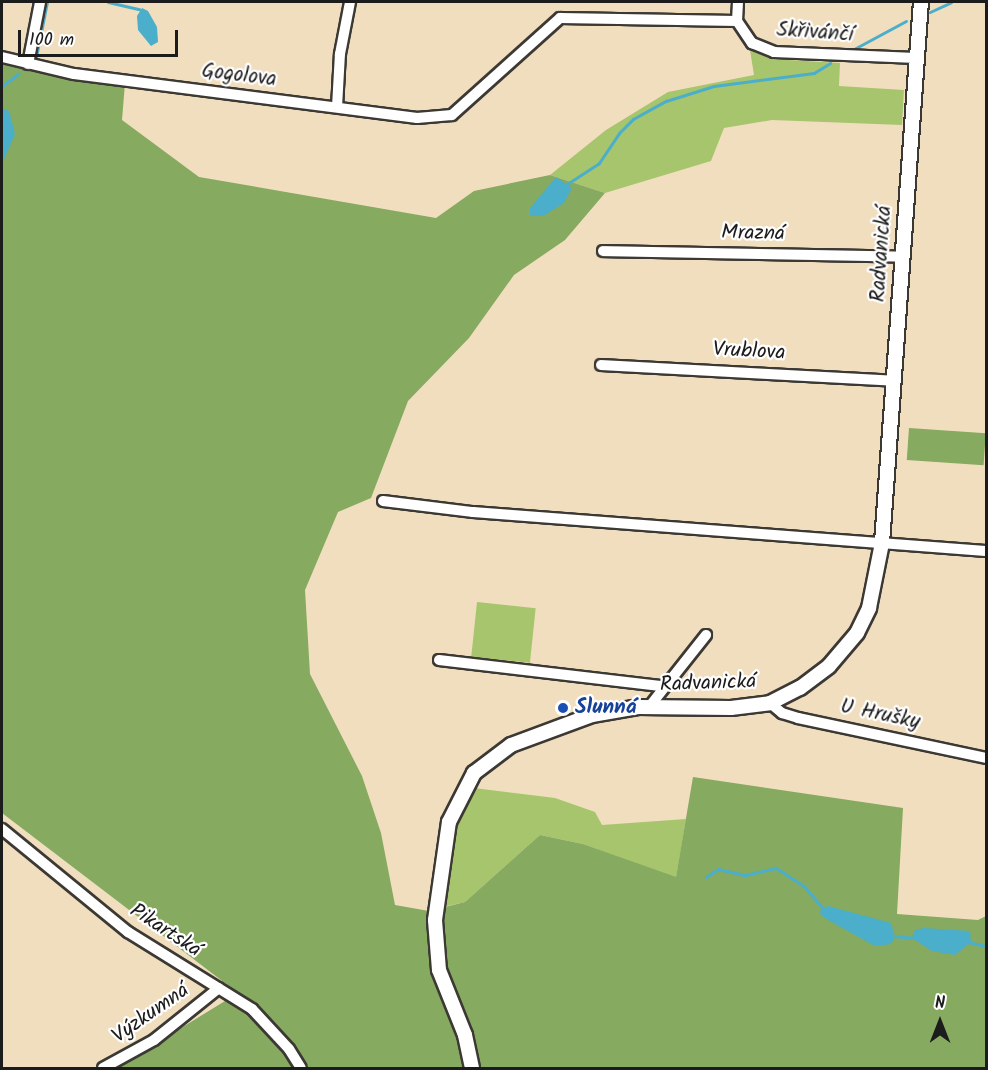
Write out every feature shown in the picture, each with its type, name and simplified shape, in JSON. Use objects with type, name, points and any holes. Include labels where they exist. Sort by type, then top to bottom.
[{"type":"street","points":[[28,64],[40,2]]},
{"type":"street","points":[[337,107],[340,54],[350,2]]},
{"type":"street","points":[[737,21],[738,2]]},
{"type":"street","name":"Radvanická","points":[[472,1068],[465,1035],[439,970],[435,933],[444,842],[460,795],[480,766],[519,741],[592,715],[649,707],[731,708],[770,703],[815,678],[857,633],[876,586],[882,543],[921,2]]},
{"type":"street","name":"Gogolova","points":[[2,57],[74,74],[438,118],[452,114],[467,103],[560,18],[737,21]]},
{"type":"street","name":"Skřivánčí","points":[[737,21],[752,43],[774,52],[916,58]]},
{"type":"street","name":"Mrazná","points":[[603,251],[903,256]]},
{"type":"street","name":"Vrublova","points":[[601,365],[894,381]]},
{"type":"street","points":[[383,501],[496,514],[987,551]]},
{"type":"street","points":[[649,707],[662,686],[706,635]]},
{"type":"street","points":[[439,660],[662,686]]},
{"type":"street","name":"U Hrušky","points":[[770,703],[782,713],[798,718],[987,758]]},
{"type":"street","name":"Pikartská","points":[[2,829],[128,932],[252,1009],[289,1049],[301,1068]]},
{"type":"street","name":"Výzkumná","points":[[103,1068],[154,1040],[219,988]]},
{"type":"green space","points":[[750,50],[772,59],[840,63],[839,86],[904,90],[902,125],[772,120],[724,128],[711,161],[605,193],[550,175],[606,130],[668,92],[754,75]]},
{"type":"green space","points":[[2,64],[71,79],[125,83],[122,120],[199,177],[436,218],[474,191],[550,175],[605,193],[565,240],[514,275],[469,338],[408,401],[371,498],[338,512],[305,590],[310,674],[362,776],[381,833],[395,905],[429,911],[465,902],[540,835],[583,844],[676,877],[693,777],[903,808],[897,914],[978,920],[986,916],[986,1068],[116,1068],[238,993],[2,813]]},
{"type":"green space","points":[[909,428],[986,433],[984,465],[907,460]]},
{"type":"green space","points":[[477,602],[536,608],[530,663],[471,657]]},
{"type":"green space","points":[[474,788],[555,798],[595,812],[602,825],[686,819],[676,878],[583,844],[540,835],[465,902],[443,907],[455,825]]},
{"type":"water","points":[[142,8],[148,11],[157,27],[158,42],[151,46],[138,30],[137,16]]},
{"type":"water","points":[[2,108],[9,111],[15,134],[2,164]]},
{"type":"water","points":[[556,177],[572,188],[564,203],[543,216],[530,216],[530,208]]},
{"type":"water","points":[[828,906],[891,923],[895,937],[891,944],[875,946],[820,914],[821,908]]},
{"type":"water","points":[[924,928],[970,931],[971,942],[955,955],[932,951],[912,938],[915,930]]},
{"type":"waterway","points":[[35,62],[47,2]]},
{"type":"waterway","points":[[108,2],[139,9]]},
{"type":"waterway","points":[[930,12],[951,2]]},
{"type":"waterway","points":[[854,49],[906,21]]},
{"type":"waterway","points":[[567,184],[599,163],[619,133],[633,119],[666,101],[714,86],[814,73],[830,63]]},
{"type":"waterway","points":[[2,86],[19,73]]},
{"type":"waterway","points":[[706,877],[718,869],[745,875],[776,868],[804,886],[823,909]]},
{"type":"waterway","points":[[893,936],[916,938]]},
{"type":"waterway","points":[[968,942],[986,946]]},
{"type":"place","name":"Slunná","points":[[563,708]]}]
